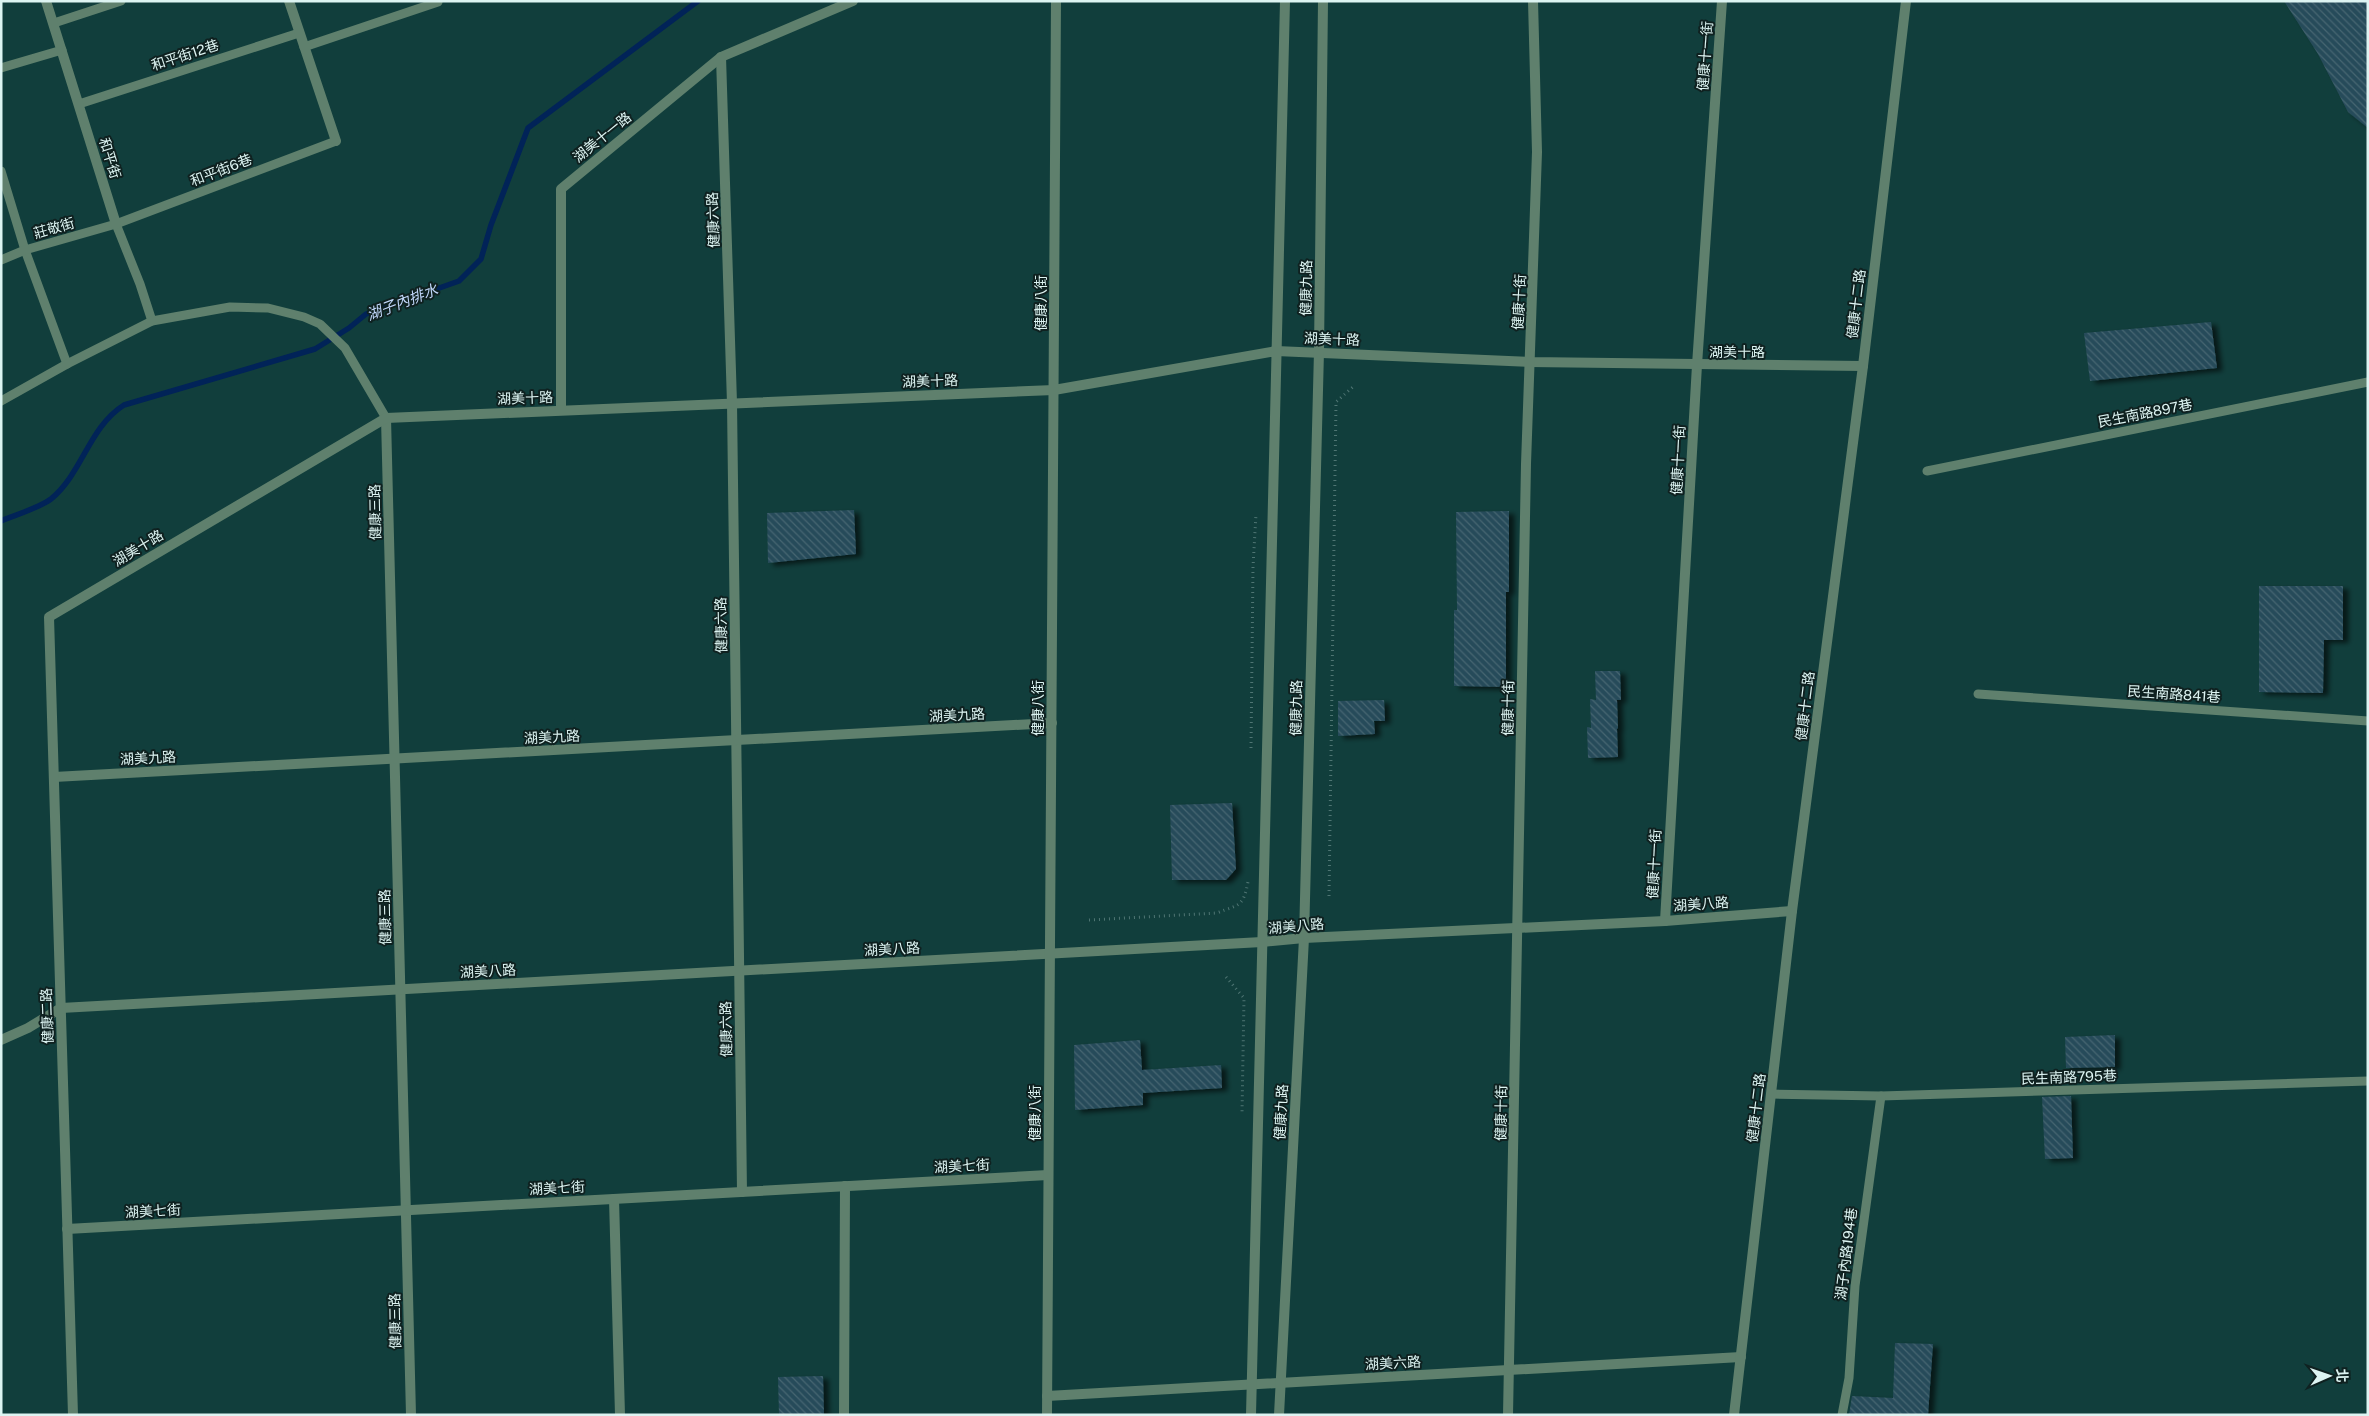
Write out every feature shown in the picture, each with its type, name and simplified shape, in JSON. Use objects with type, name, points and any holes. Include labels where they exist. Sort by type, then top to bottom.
[{"type":"street","name":"和平街","points":[[46,1],[116,224]]},
{"type":"street","points":[[290,1],[336,141]]},
{"type":"street","name":"湖美十一路","points":[[561,410],[561,189],[722,57],[853,1]]},
{"type":"street","name":"健康八街","points":[[1047,1415],[1056,1]]},
{"type":"street","points":[[1251,1415],[1286,1]]},
{"type":"street","name":"健康九路","points":[[1279,1415],[1304,938],[1319,351],[1323,1]]},
{"type":"street","name":"健康十街","points":[[1508,1415],[1511,1370],[1526,464],[1537,152],[1533,1]]},
{"type":"street","name":"健康十一街","points":[[1665,921],[1697,365],[1722,1]]},
{"type":"street","name":"健康十二路","points":[[1734,1415],[1792,911],[1863,366],[1906,1]]},
{"type":"street","name":"健康六路","points":[[722,57],[732,404],[742,1192]]},
{"type":"street","name":"湖美十路","points":[[49,617],[386,418],[1054,390],[1276,351],[1319,351],[1529,362],[1863,366]]},
{"type":"street","name":"健康三路","points":[[386,418],[411,1415]]},
{"type":"street","name":"健康二路","points":[[49,617],[73,1415]]},
{"type":"street","name":"湖美九路","points":[[54,777],[1052,723]]},
{"type":"street","name":"湖美八路","points":[[1,1040],[28,1028],[61,1008],[1050,954],[1304,938],[1665,921],[1792,911]]},
{"type":"street","name":"湖美七街","points":[[67,1229],[1048,1175]]},
{"type":"street","points":[[844,1415],[845,1186]]},
{"type":"street","points":[[614,1199],[620,1415]]},
{"type":"street","name":"湖美六路","points":[[1047,1396],[1741,1357]]},
{"type":"lane","points":[[54,23],[121,1]]},
{"type":"lane","points":[[304,47],[438,2]]},
{"type":"lane","name":"和平街12巷","points":[[79,104],[299,33]]},
{"type":"lane","points":[[1,68],[62,50]]},
{"type":"lane","name":"和平街6巷","points":[[116,224],[336,141]]},
{"type":"lane","points":[[1,171],[25,250],[67,364]]},
{"type":"lane","name":"莊敬街","points":[[1,260],[25,250],[116,224]]},
{"type":"lane","name":"和平街","points":[[116,224],[140,284],[152,321]]},
{"type":"lane","points":[[1,401],[67,364],[152,321],[230,306],[268,308],[304,317],[320,324],[345,348],[386,418]]},
{"type":"lane","name":"民生南路897巷","points":[[1927,472],[2368,382]]},
{"type":"lane","name":"民生南路841巷","points":[[1978,694],[2368,720]]},
{"type":"lane","name":"民生南路795巷","points":[[1771,1094],[1881,1096],[2368,1081]]},
{"type":"lane","name":"湖子內路194巷","points":[[1842,1415],[1849,1378],[1855,1286],[1881,1096]]},
{"type":"path","points":[[1329,896],[1336,402],[1356,385]]},
{"type":"path","points":[[1250,754],[1253,567],[1256,509]]},
{"type":"path","points":[[1089,920],[1217,913],[1238,907],[1244,898],[1248,873]]},
{"type":"building","points":[[2284,1],[2368,1],[2368,128],[2348,112],[2318,54]]},
{"type":"building","points":[[2211,322],[2217,368],[2090,381],[2084,333]]},
{"type":"building","points":[[854,510],[856,554],[768,563],[767,513]]},
{"type":"building","points":[[1509,511],[1509,592],[1506,592],[1506,687],[1454,686],[1454,610],[1457,610],[1456,512]]},
{"type":"building","points":[[2259,586],[2343,586],[2343,640],[2324,640],[2323,693],[2259,692]]},
{"type":"building","points":[[1595,671],[1620,671],[1621,700],[1617,700],[1618,757],[1588,758],[1587,727],[1591,728],[1590,699],[1596,700]]},
{"type":"building","points":[[1384,700],[1385,721],[1374,721],[1375,734],[1338,736],[1338,701]]},
{"type":"building","points":[[1232,803],[1236,869],[1226,880],[1172,880],[1170,805]]},
{"type":"building","points":[[2115,1035],[2115,1067],[2066,1068],[2065,1037]]},
{"type":"building","points":[[1140,1040],[1142,1070],[1221,1065],[1222,1088],[1143,1093],[1143,1105],[1075,1110],[1074,1045]]},
{"type":"building","points":[[2071,1096],[2073,1158],[2045,1159],[2042,1097]]},
{"type":"building","points":[[1895,1343],[1933,1344],[1928,1415],[1849,1415],[1852,1396],[1893,1398]]},
{"type":"building","points":[[823,1376],[824,1415],[779,1415],[778,1377]]},
{"type":"waterway","name":"湖子內排水","points":[[1,521],[46,502],[62,489],[102,425],[124,405],[315,349],[349,328],[366,314],[459,281],[481,259],[491,225],[528,128],[698,1]]}]
